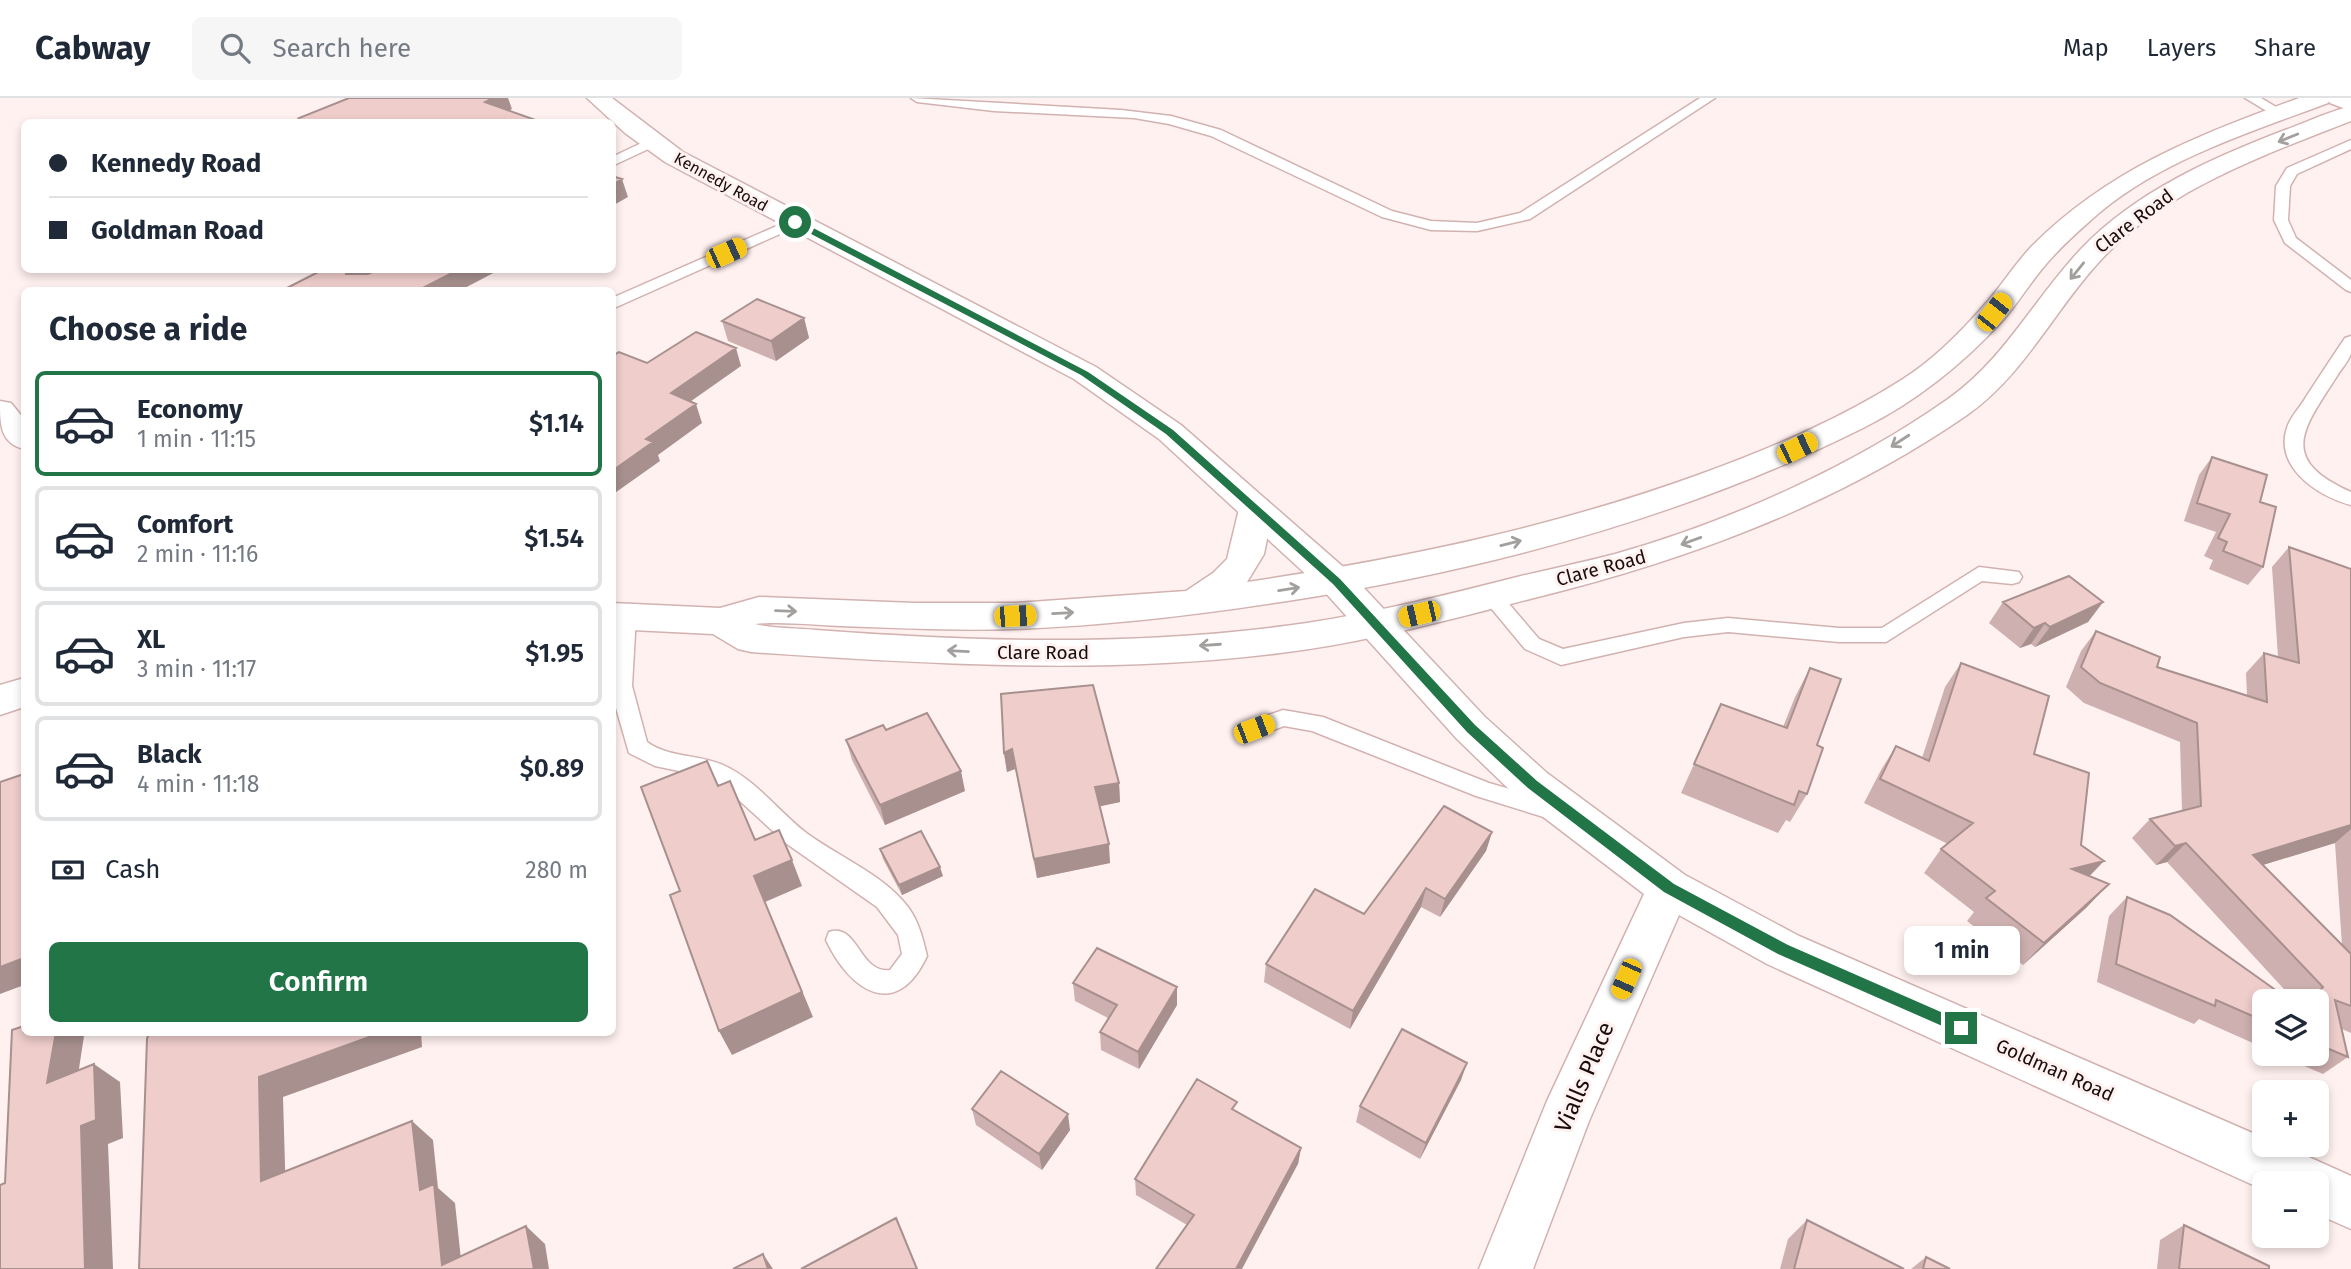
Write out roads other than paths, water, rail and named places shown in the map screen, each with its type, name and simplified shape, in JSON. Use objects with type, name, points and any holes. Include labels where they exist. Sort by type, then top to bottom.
[{"type":"street","name":"Kennedy Road","points":[[598,98],[652,142],[714,181],[1085,373],[1170,432],[1336,581],[1375,624]]},
{"type":"street","name":"Clare Road","points":[[619,616],[720,621],[759,610],[915,616],[1015,616],[1193,603],[1336,581],[1443,560],[1532,539],[1645,506],[1776,458],[1858,418],[1916,384],[1951,355],[1994,312],[2039,255],[2084,212],[2119,187],[2194,146],[2320,98]]},
{"type":"street","points":[[2337,98],[2351,104]]},
{"type":"street","name":"Clare Road","points":[[720,621],[751,639],[1001,653],[1093,652],[1217,645],[1278,640],[1375,624],[1629,562],[1804,495],[1865,463],[1959,406],[1994,377],[2092,252],[2118,229],[2193,178],[2351,113]]},
{"type":"street","points":[[0,410],[21,435]]},
{"type":"street","points":[[1193,603],[1220,586],[1241,568],[1248,556],[1256,509]]},
{"type":"street","name":"Goldman Road","points":[[1375,624],[1471,729],[1572,817],[1669,888],[1783,950],[2281,1171]]},
{"type":"street","points":[[0,700],[21,693]]},
{"type":"street","name":"Vialls Place","points":[[1506,1269],[1565,1118],[1669,888]]},
{"type":"street","points":[[2329,1192],[2351,1202]]},
{"type":"lane","points":[[917,98],[1174,120],[1230,138],[1379,212],[1432,226],[1454,228],[1502,224],[1525,216],[1709,98]]},
{"type":"lane","points":[[2251,98],[2280,113]]},
{"type":"lane","points":[[616,160],[652,142]]},
{"type":"lane","points":[[2351,144],[2292,171],[2283,186],[2281,220],[2290,240],[2351,287]]},
{"type":"lane","points":[[616,302],[795,222]]},
{"type":"lane","points":[[2351,341],[2297,425],[2294,445],[2298,461],[2309,476],[2322,486],[2351,499]]},
{"type":"lane","points":[[1491,597],[1532,644],[1561,657],[1684,630],[1727,625],[1839,635],[1886,635],[1979,574],[2012,577]]},
{"type":"lane","points":[[619,616],[621,686],[637,747],[654,759],[713,770],[728,778],[796,839],[880,893],[909,932],[915,956],[898,979],[877,984],[865,979],[838,940]]},
{"type":"lane","points":[[1254,729],[1283,718],[1315,723],[1484,790],[1572,817]]}]
